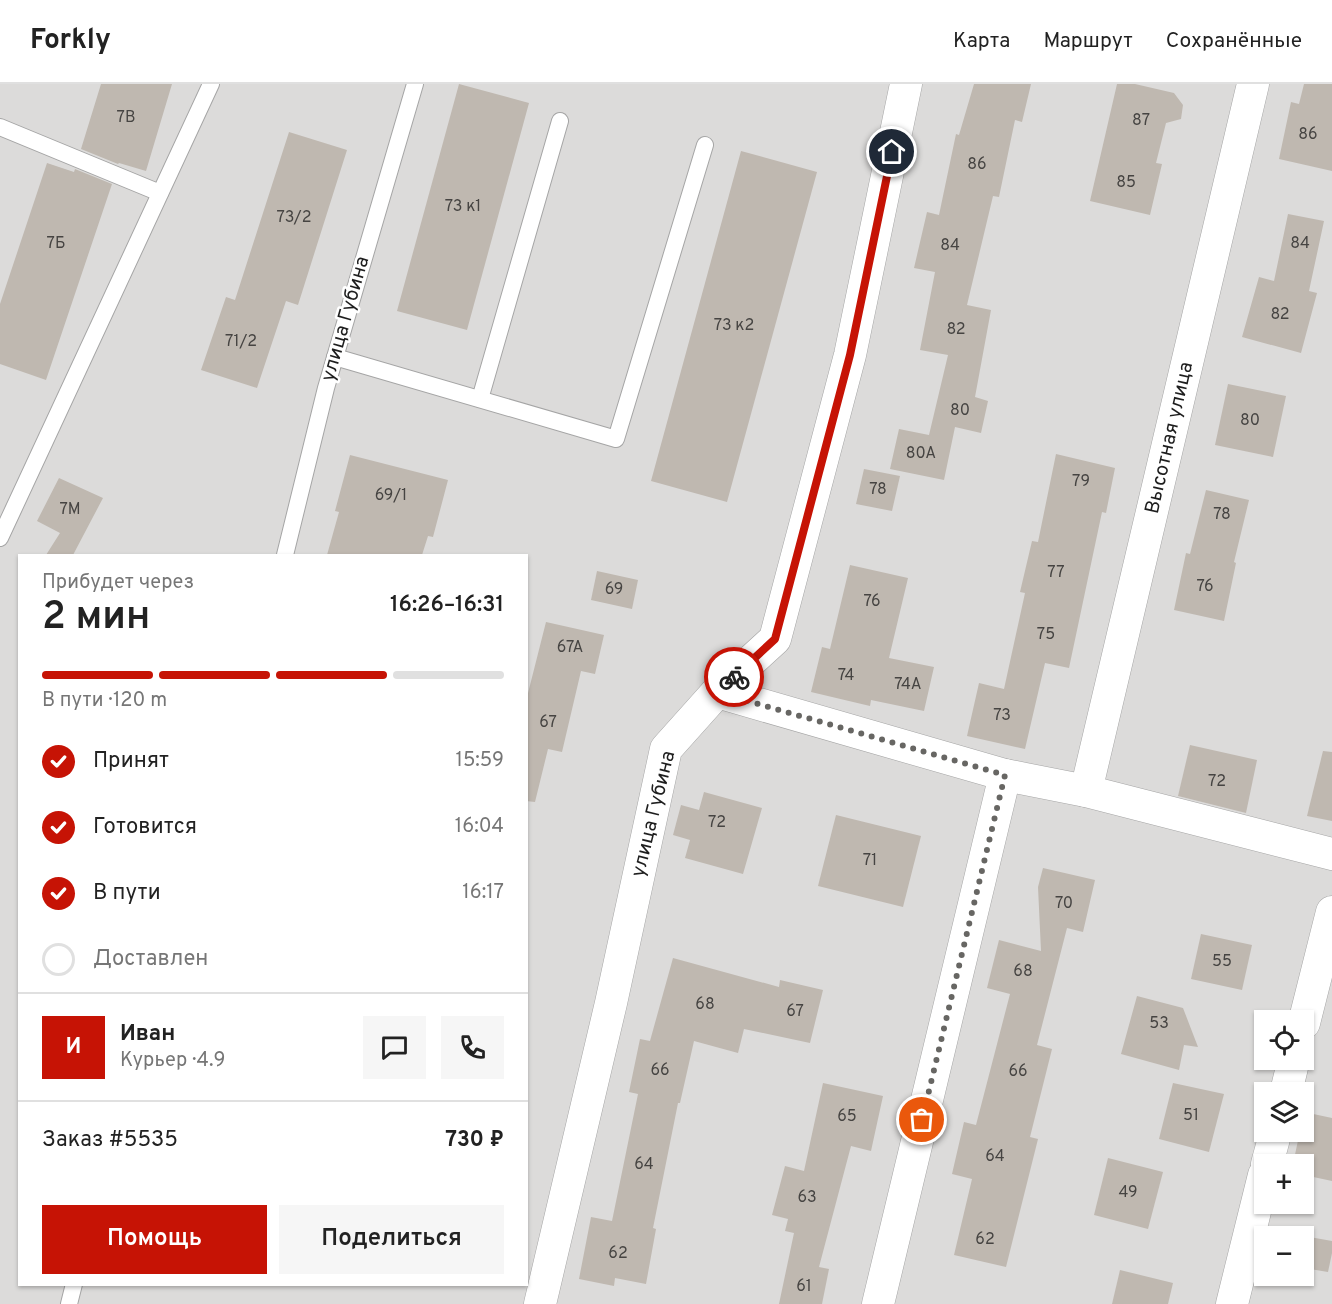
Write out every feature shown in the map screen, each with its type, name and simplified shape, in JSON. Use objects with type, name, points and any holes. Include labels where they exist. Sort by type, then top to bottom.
[{"type":"street","name":"улица Губина","points":[[540,1304],[611,1003],[666,749],[717,692],[775,639],[850,355],[906,84]]},
{"type":"street","name":"Высотная улица","points":[[1086,791],[1253,84]]},
{"type":"street","points":[[717,692],[1005,775],[1086,791],[1332,854]]},
{"type":"street","points":[[878,1304],[1005,775]]},
{"type":"street","points":[[1307,1010],[1332,912]]},
{"type":"street","points":[[1232,1304],[1254,1214]]},
{"type":"lane","points":[[0,538],[211,84]]},
{"type":"lane","name":"улица Губина","points":[[285,554],[335,357],[415,84]]},
{"type":"lane","points":[[480,399],[560,121]]},
{"type":"lane","points":[[0,127],[160,193]]},
{"type":"lane","points":[[335,357],[616,439],[705,145]]},
{"type":"lane","points":[[69,1304],[74,1286]]},
{"type":"shaded area","points":[[0,84],[1332,84],[1332,1304],[0,1304]]},
{"type":"building","points":[[101,84],[172,84],[146,171],[118,164],[81,149]]},
{"type":"building","points":[[459,84],[529,103],[467,330],[397,311]]},
{"type":"building","points":[[974,84],[1031,84],[1022,122],[1015,120],[999,197],[993,196],[967,305],[991,310],[975,397],[988,401],[981,433],[955,427],[944,480],[890,469],[899,429],[929,435],[948,355],[920,350],[935,272],[914,268],[927,212],[939,215],[956,134],[959,135]]},
{"type":"building","points":[[1117,84],[1135,84],[1174,93],[1183,105],[1181,119],[1166,123],[1156,163],[1162,164],[1150,215],[1090,201]]},
{"type":"building","points":[[1304,84],[1332,84],[1332,171],[1279,159],[1291,102],[1299,104]]},
{"type":"building","points":[[289,132],[347,150],[298,305],[286,301],[257,388],[201,370],[226,297],[235,300]]},
{"type":"building","points":[[741,151],[817,172],[727,502],[651,481]]},
{"type":"building","points":[[47,163],[74,172],[75,169],[112,184],[46,380],[0,364],[0,304]]},
{"type":"building","points":[[1288,214],[1324,221],[1309,291],[1317,293],[1301,353],[1242,337],[1259,277],[1274,281]]},
{"type":"building","points":[[1228,384],[1286,396],[1273,457],[1215,445]]},
{"type":"building","points":[[1056,454],[1115,468],[1106,513],[1102,512],[1069,668],[1045,663],[1025,749],[967,736],[979,683],[1004,689],[1025,593],[1020,592],[1032,541],[1038,542]]},
{"type":"building","points":[[350,455],[448,480],[433,537],[428,536],[422,554],[327,554],[339,512],[335,511]]},
{"type":"building","points":[[864,469],[900,476],[892,511],[856,504]]},
{"type":"building","points":[[59,478],[103,498],[74,554],[47,554],[60,533],[37,521]]},
{"type":"building","points":[[1206,490],[1249,500],[1234,562],[1236,563],[1224,621],[1174,610],[1186,553],[1190,554]]},
{"type":"building","points":[[850,565],[908,578],[889,658],[934,667],[924,711],[871,700],[870,706],[811,692],[822,647],[830,649]]},
{"type":"building","points":[[597,571],[638,580],[632,609],[591,600]]},
{"type":"building","points":[[546,622],[604,635],[595,674],[581,671],[562,752],[548,749],[535,802],[528,801],[528,693]]},
{"type":"building","points":[[1190,745],[1257,760],[1246,813],[1178,796]]},
{"type":"building","points":[[1323,751],[1332,752],[1332,821],[1307,816]]},
{"type":"building","points":[[704,792],[762,808],[743,874],[685,858],[690,840],[673,835],[681,805],[699,810]]},
{"type":"building","points":[[836,815],[921,836],[903,907],[818,886]]},
{"type":"building","points":[[1043,868],[1095,880],[1083,932],[1067,928],[1037,1045],[1052,1049],[1030,1137],[1038,1139],[1006,1267],[954,1255],[972,1179],[952,1174],[964,1122],[976,1125],[1010,994],[987,988],[999,940],[1041,951],[1038,887]]},
{"type":"building","points":[[1201,934],[1252,945],[1242,990],[1191,979]]},
{"type":"building","points":[[673,958],[779,987],[780,980],[823,990],[810,1043],[744,1029],[738,1053],[694,1041],[680,1103],[678,1103],[653,1228],[656,1229],[646,1284],[615,1278],[614,1286],[579,1279],[591,1217],[612,1221],[638,1094],[629,1092],[640,1039],[650,1041]]},
{"type":"building","points":[[1137,996],[1183,1008],[1198,1047],[1184,1045],[1179,1070],[1121,1054]]},
{"type":"building","points":[[823,1083],[883,1096],[871,1151],[851,1146],[819,1267],[829,1269],[822,1304],[779,1304],[794,1233],[785,1231],[788,1219],[772,1215],[785,1166],[804,1171]]},
{"type":"building","points":[[1173,1083],[1224,1094],[1209,1152],[1159,1139]]},
{"type":"building","points":[[1314,1114],[1332,1118],[1332,1181],[1314,1177],[1314,1154],[1295,1154],[1298,1142],[1314,1142]]},
{"type":"building","points":[[1108,1158],[1163,1172],[1148,1229],[1094,1215]]},
{"type":"building","points":[[1314,1238],[1332,1241],[1328,1272],[1314,1270]]},
{"type":"building","points":[[1120,1270],[1173,1283],[1168,1304],[1112,1304]]},
{"type":"way so far","points":[[734,677],[717,692],[1005,775],[922,1120]]},
{"type":"route","points":[[734,677],[775,639],[850,355],[892,152]]}]
